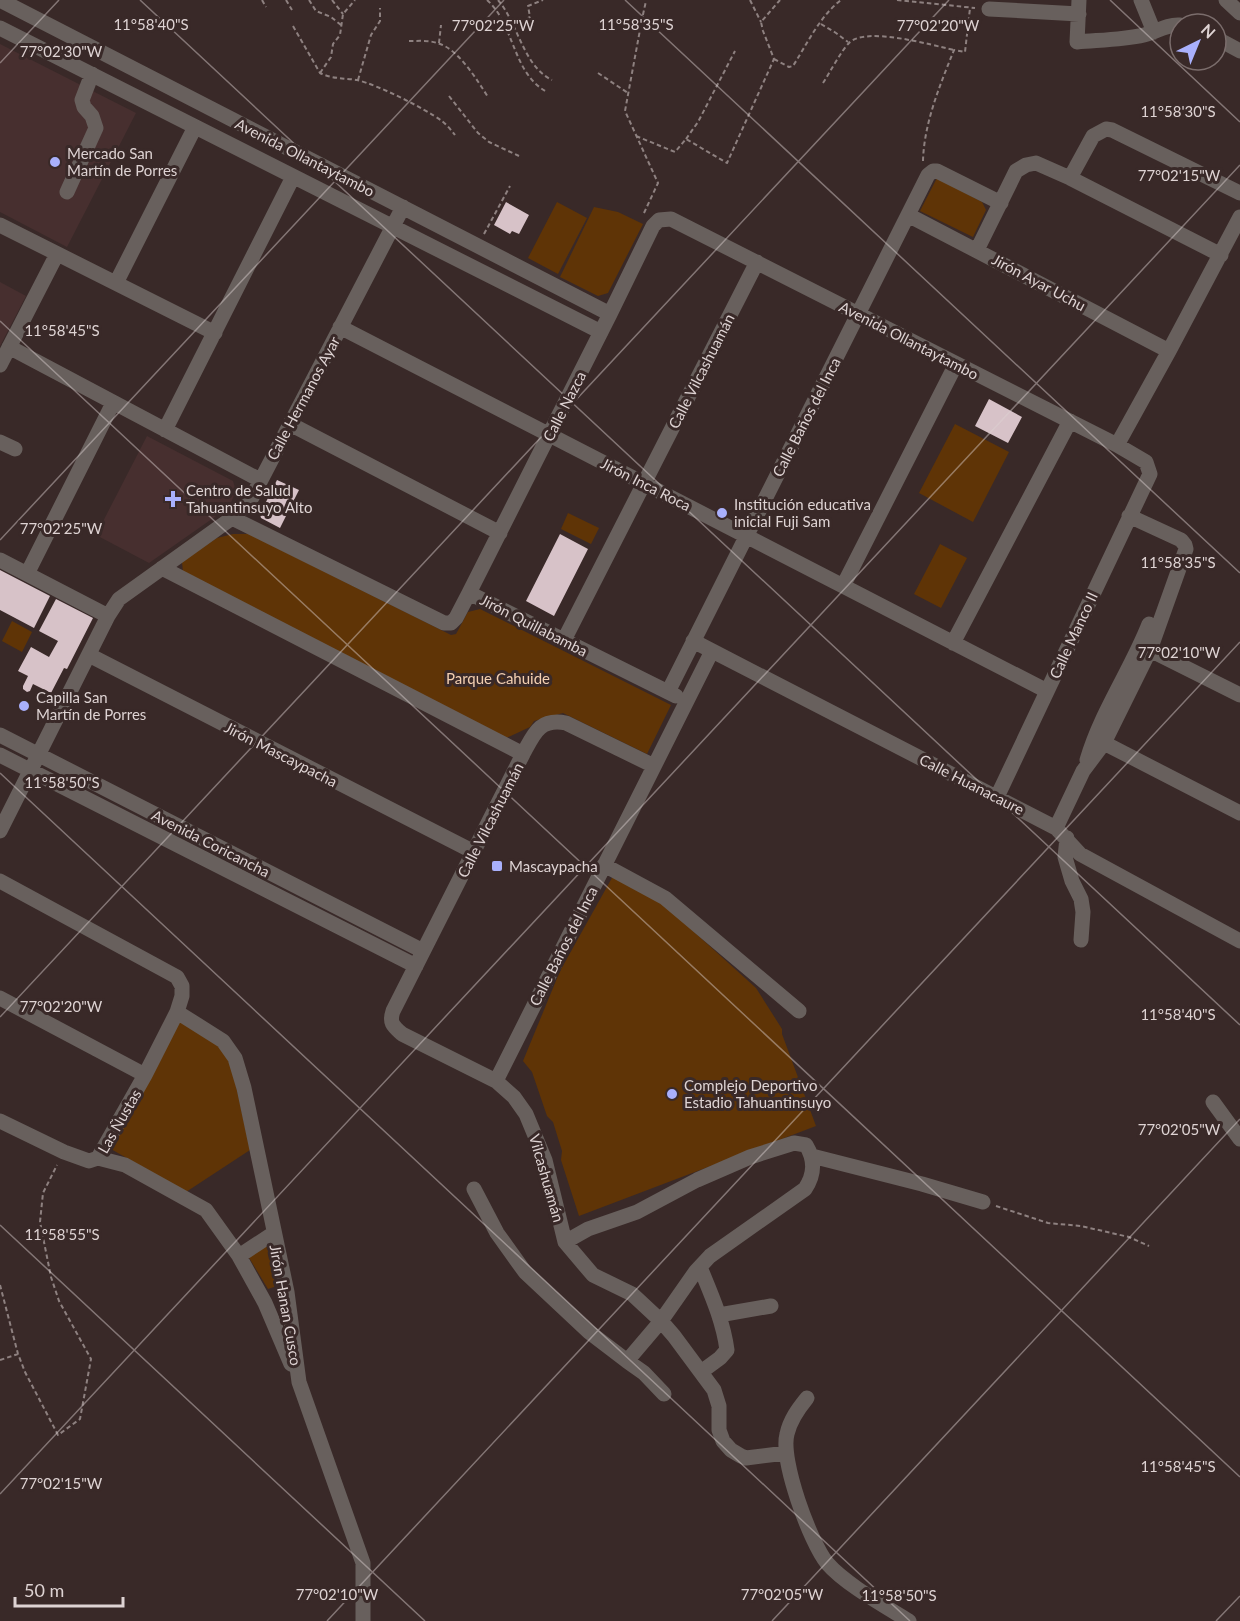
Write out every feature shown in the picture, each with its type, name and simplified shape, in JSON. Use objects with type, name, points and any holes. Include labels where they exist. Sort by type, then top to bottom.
[{"type":"street","name":"Avenida Ollantaytambo","points":[[0,0],[610,314]]},
{"type":"street","points":[[1141,0],[1154,32]]},
{"type":"street","points":[[989,9],[1079,7],[1077,42],[1142,36],[1168,26]]},
{"type":"street","name":"Avenida Ollantaytambo","points":[[0,28],[601,332]]},
{"type":"street","points":[[67,192],[96,128],[82,100],[92,74]]},
{"type":"street","points":[[116,283],[195,126]]},
{"type":"street","points":[[1070,178],[1093,136],[1106,129],[1240,193]]},
{"type":"street","points":[[977,250],[1016,171],[1026,165],[1036,163],[1221,255]]},
{"type":"street","points":[[928,175],[937,171],[1001,202]]},
{"type":"street","name":"Calle Baños del Inca","points":[[668,692],[928,175]]},
{"type":"street","points":[[165,430],[294,177]]},
{"type":"street","name":"Calle Hermanos Ayar","points":[[0,831],[108,616],[119,599],[232,518],[249,503],[403,207]]},
{"type":"street","name":"Jirón Ayar Uchu","points":[[908,215],[1169,351]]},
{"type":"street","points":[[1117,445],[1240,216]]},
{"type":"street","name":"Avenida Ollantaytambo","points":[[659,220],[671,219],[1117,445],[1146,462],[1150,474]]},
{"type":"street","name":"Calle Nazca","points":[[470,593],[653,226],[659,220]]},
{"type":"street","points":[[0,225],[215,333]]},
{"type":"street","points":[[0,365],[57,254]]},
{"type":"street","name":"Calle Vilcashuamán","points":[[564,640],[757,262]]},
{"type":"street","name":"Jirón Inca Roca","points":[[340,327],[1047,691]]},
{"type":"street","points":[[9,348],[260,480]]},
{"type":"street","points":[[843,586],[956,364]]},
{"type":"street","points":[[27,574],[113,403]]},
{"type":"street","points":[[953,643],[1070,421]]},
{"type":"street","points":[[290,424],[500,533]]},
{"type":"street","points":[[0,442],[15,449]]},
{"type":"street","name":"Calle Manco II","points":[[997,796],[1150,474]]},
{"type":"street","points":[[1129,516],[1184,545]]},
{"type":"street","name":"Jirón Quillabamba","points":[[232,518],[444,623],[451,623],[456,618],[470,593],[687,702]]},
{"type":"street","points":[[1083,771],[1104,743],[1150,650],[1184,545]]},
{"type":"street","points":[[1081,940],[1083,912],[1081,898],[1072,881],[1061,833],[1094,738],[1141,645],[1184,545]]},
{"type":"street","points":[[0,560],[108,616]]},
{"type":"street","points":[[162,568],[523,754]]},
{"type":"street","name":"Calle Huanacaure","points":[[693,641],[997,796],[1061,833],[1080,854],[1240,941]]},
{"type":"street","points":[[1150,650],[1240,695]]},
{"type":"street","name":"Calle Baños del Inca","points":[[496,1081],[712,651]]},
{"type":"street","name":"Jirón Mascaypacha","points":[[88,655],[474,852]]},
{"type":"street","name":"Calle Vilcashuamán","points":[[394,1027],[391,1019],[393,1011],[523,754],[541,726],[548,722],[566,723],[654,766]]},
{"type":"street","name":"Avenida Coricancha","points":[[0,735],[423,951]]},
{"type":"street","points":[[1104,743],[1240,813]]},
{"type":"street","name":"Avenida Coricancha","points":[[0,755],[416,966]]},
{"type":"street","points":[[604,865],[665,898],[799,1011]]},
{"type":"street","name":"Las Ñustas","points":[[0,881],[177,977],[182,986],[182,996],[177,1012],[145,1075],[98,1158],[89,1161],[64,1152],[0,1121]]},
{"type":"street","points":[[0,998],[145,1075]]},
{"type":"street","name":"Jirón Hanan Cusco","points":[[177,1012],[223,1041],[235,1058],[244,1088],[287,1292],[299,1382],[363,1563],[363,1621]]},
{"type":"street","name":"Vilcashuamán","points":[[394,1027],[402,1034],[496,1081],[514,1097],[526,1113],[545,1160],[565,1242],[593,1275],[632,1294],[661,1321],[714,1390],[719,1406],[719,1430],[723,1441],[731,1450],[746,1458],[786,1453]]},
{"type":"street","points":[[1212,1102],[1240,1139]]},
{"type":"street","points":[[565,1242],[588,1229],[636,1212],[697,1180],[750,1157],[794,1143],[806,1145],[812,1156],[813,1170],[805,1189],[710,1256],[661,1321],[627,1360]]},
{"type":"street","points":[[812,1156],[983,1202]]},
{"type":"street","points":[[98,1158],[125,1165],[206,1210],[239,1256],[265,1303],[299,1382]]},
{"type":"street","points":[[474,1190],[498,1233],[525,1272],[589,1332],[644,1374],[663,1394]]},
{"type":"street","points":[[239,1256],[274,1233]]},
{"type":"street","points":[[700,1267],[719,1315],[727,1350],[701,1372]]},
{"type":"street","points":[[265,1303],[287,1292]]},
{"type":"street","points":[[719,1315],[771,1306]]},
{"type":"street","points":[[807,1398],[789,1426],[786,1434],[786,1453],[795,1490],[815,1544],[832,1568],[846,1580],[909,1621]]},
{"type":"path","points":[[262,0],[266,7]]},
{"type":"path","points":[[286,0],[292,10]]},
{"type":"path","points":[[309,0],[316,11],[331,17],[342,26]]},
{"type":"path","points":[[332,0],[343,14]]},
{"type":"path","points":[[320,73],[331,57],[333,44],[340,34],[343,14],[355,0]]},
{"type":"path","points":[[487,0],[496,10],[528,75],[538,87],[547,92]]},
{"type":"path","points":[[498,0],[514,25],[537,70],[552,80]]},
{"type":"path","points":[[506,29],[530,17],[528,6],[543,0]]},
{"type":"path","points":[[750,0],[761,22],[774,59],[789,67],[794,66],[820,24],[834,5],[841,0]]},
{"type":"path","points":[[761,22],[780,0]]},
{"type":"path","points":[[830,0],[834,5]]},
{"type":"path","points":[[897,0],[989,9]]},
{"type":"path","points":[[644,213],[658,183],[625,111],[646,1]]},
{"type":"path","points":[[358,80],[371,35],[380,21],[380,8]]},
{"type":"path","points":[[823,83],[849,43],[862,36],[878,35],[965,52],[970,8]]},
{"type":"path","points":[[820,24],[849,43]]},
{"type":"path","points":[[439,43],[441,25]]},
{"type":"path","points":[[292,26],[320,73],[327,77],[358,80],[382,89],[430,114],[444,123],[455,135]]},
{"type":"path","points":[[409,41],[439,43],[460,57],[488,98]]},
{"type":"path","points":[[928,175],[922,160],[930,116],[954,50]]},
{"type":"path","points":[[636,136],[675,152],[698,122],[735,51]]},
{"type":"path","points":[[686,139],[728,163],[774,59]]},
{"type":"path","points":[[598,72],[628,93]]},
{"type":"path","points":[[449,96],[478,133],[489,142],[519,156]]},
{"type":"path","points":[[478,246],[510,186]]},
{"type":"path","points":[[0,1286],[18,1354],[58,1436],[80,1419],[91,1359],[59,1301],[51,1277],[40,1222],[43,1194],[64,1152]]},
{"type":"path","points":[[983,1202],[1048,1223],[1081,1226],[1129,1237],[1149,1246]]},
{"type":"path","points":[[0,1360],[18,1354]]},
{"type":"shaded area","name":"Mercado San Martín de Porres","points":[[0,44],[136,113],[67,247],[0,212]]},
{"type":"shaded area","points":[[0,282],[26,296],[0,346]]},
{"type":"shaded area","name":"Centro de Salud Tahuantinsuyo Alto","points":[[147,436],[233,481],[236,491],[229,507],[149,563],[96,535]]},
{"type":"green space","points":[[937,178],[982,202],[986,210],[973,237],[920,211]]},
{"type":"green space","points":[[557,202],[587,218],[558,274],[528,258]]},
{"type":"green space","points":[[594,207],[618,212],[643,224],[608,293],[598,296],[560,277]]},
{"type":"green space","points":[[955,424],[1009,452],[973,522],[919,493]]},
{"type":"green space","points":[[568,513],[599,528],[591,544],[561,529]]},
{"type":"green space","name":"Parque Cahuide","points":[[233,534],[249,534],[451,635],[456,634],[468,612],[480,609],[671,705],[647,754],[563,713],[534,721],[530,727],[502,740],[183,572],[182,562],[185,559],[217,538]]},
{"type":"green space","points":[[940,544],[967,558],[941,608],[914,594]]},
{"type":"green space","points":[[12,621],[32,632],[22,652],[2,641]]},
{"type":"green space","name":"Complejo Deportivo Estadio Tahuantinsuyo","points":[[613,876],[661,902],[756,988],[782,1029],[816,1126],[579,1216],[561,1160],[562,1151],[553,1122],[547,1116],[532,1072],[523,1061],[560,971]]},
{"type":"green space","points":[[179,1019],[223,1048],[230,1058],[250,1150],[186,1192],[111,1149]]},
{"type":"green space","points":[[268,1245],[275,1285],[268,1289],[248,1256]]},
{"type":"building","points":[[506,202],[529,215],[519,234],[512,231],[510,234],[494,225]]},
{"type":"building","points":[[989,399],[1022,417],[1008,443],[975,426]]},
{"type":"building","points":[[277,480],[299,490],[280,528],[261,518],[260,514]]},
{"type":"building","points":[[560,534],[588,549],[554,616],[526,601]]},
{"type":"building","points":[[0,570],[50,596],[34,628],[0,610]]},
{"type":"building","points":[[56,599],[93,618],[67,669],[64,668],[51,693],[33,684],[27,692],[23,686],[28,676],[18,671],[31,647],[49,657],[58,641],[39,631]]},
{"type":"place","name":"Mercado San Martín de Porres","points":[[55,162]]},
{"type":"place","name":"Centro de Salud Tahuantinsuyo Alto","points":[[173,499]]},
{"type":"place","name":"Institución educativa inicial Fuji Sam","points":[[722,513]]},
{"type":"place","name":"Capilla San Martín de Porres","points":[[24,706]]},
{"type":"place","name":"Mascaypacha","points":[[497,866]]},
{"type":"place","name":"Complejo Deportivo Estadio Tahuantinsuyo","points":[[672,1094]]}]
